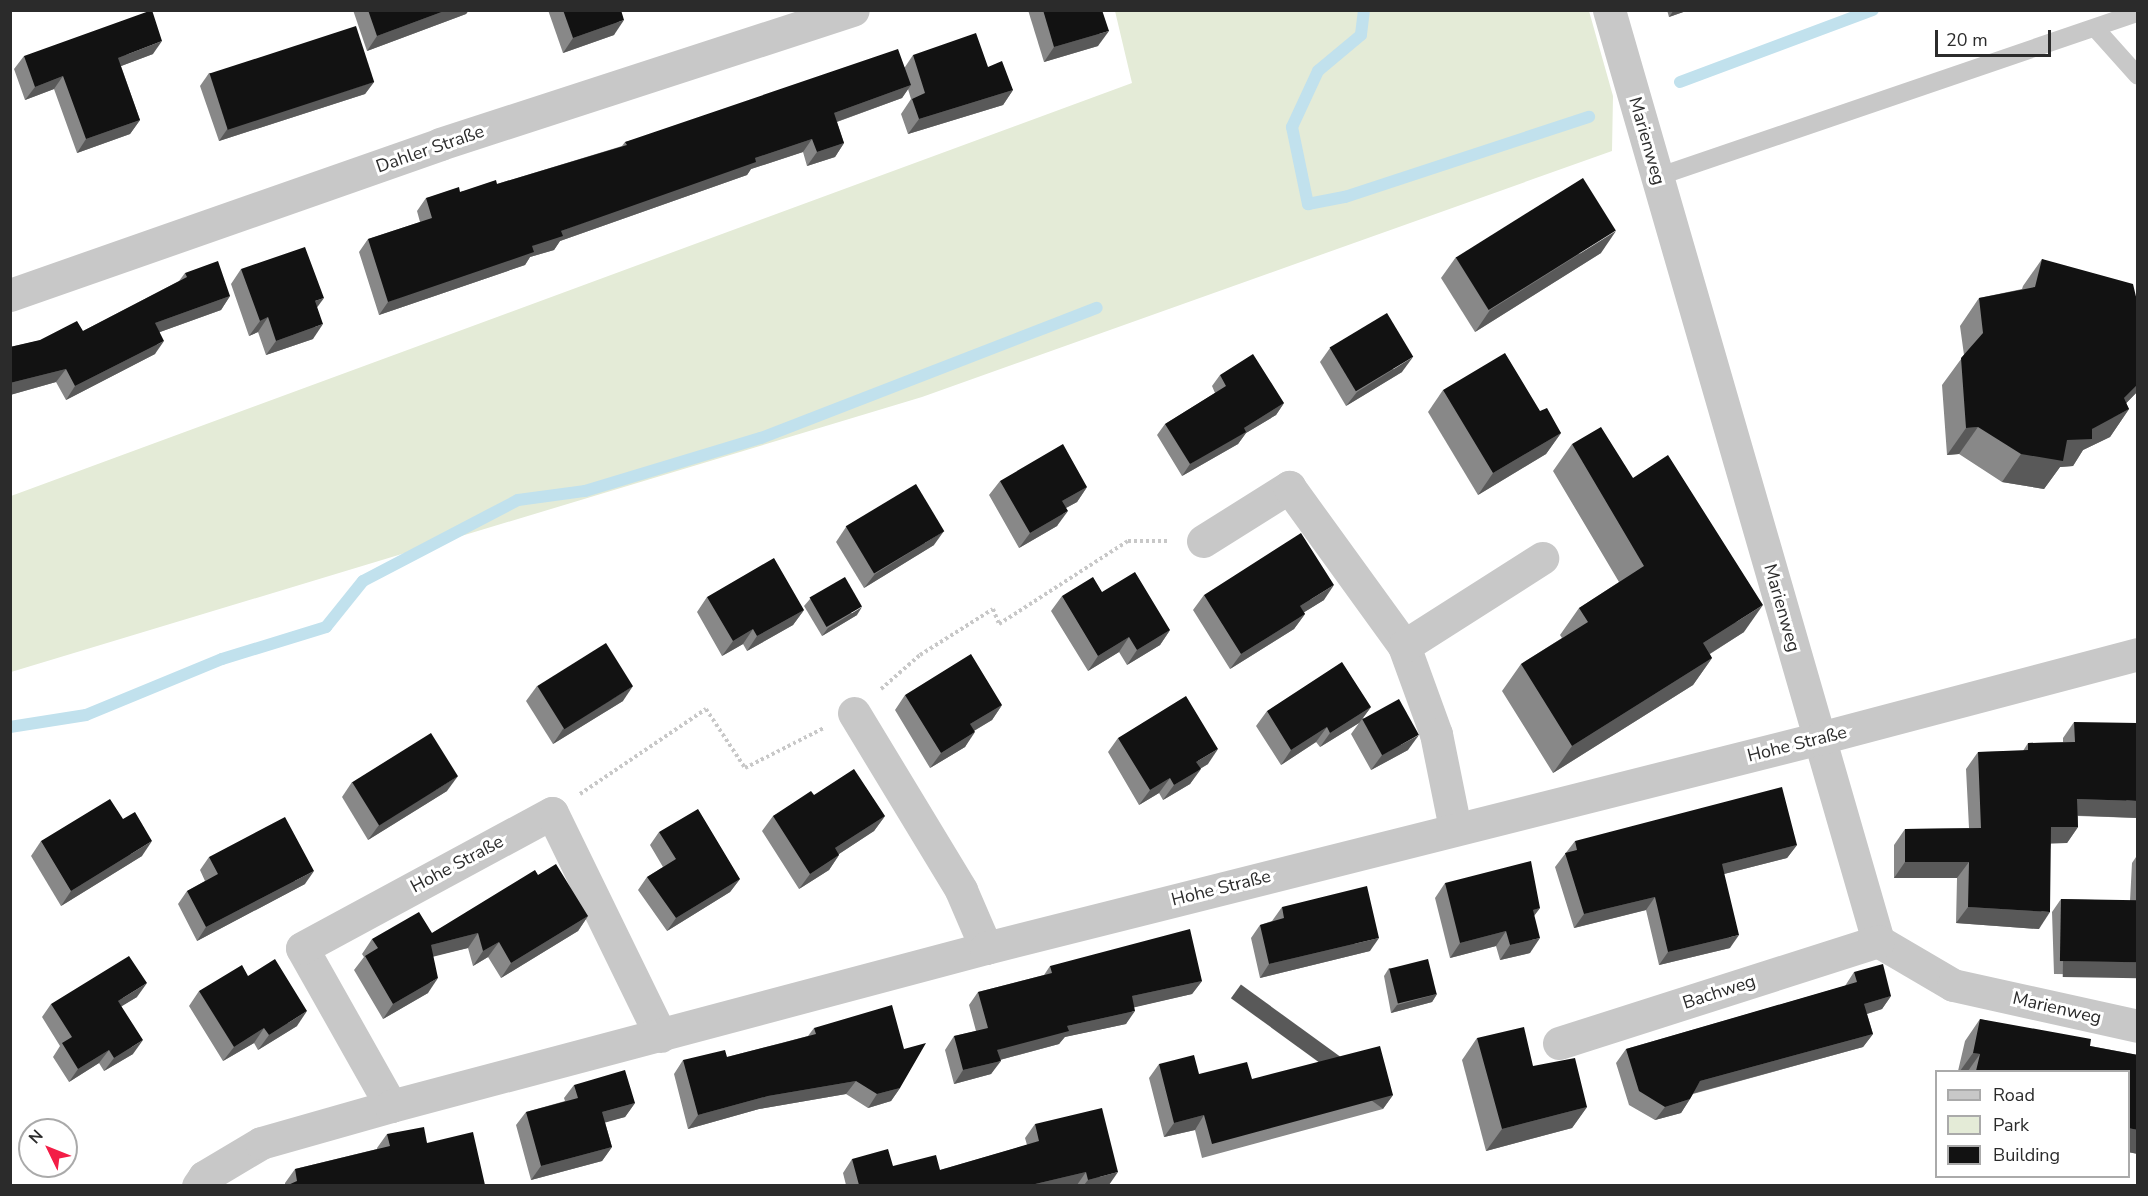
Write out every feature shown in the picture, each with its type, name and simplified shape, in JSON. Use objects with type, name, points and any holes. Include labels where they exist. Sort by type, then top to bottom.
[{"type":"street","name":"Dahler Straße","points":[[10,296],[440,144],[853,10]]},
{"type":"street","name":"Marienweg","points":[[1609,10],[1878,941],[1953,985],[2138,1026]]},
{"type":"street","points":[[1203,541],[1289,487],[1404,646],[1436,734],[1455,828]]},
{"type":"street","points":[[1404,646],[1542,558]]},
{"type":"street","name":"Hohe Straße","points":[[198,1185],[204,1177],[261,1143],[391,1106],[986,948],[1455,828],[1820,738],[2138,654]]},
{"type":"street","points":[[854,713],[961,890],[986,948]]},
{"type":"street","name":"Hohe Straße","points":[[391,1106],[302,948],[552,813]]},
{"type":"street","points":[[552,813],[661,1036]]},
{"type":"street","name":"Bachweg","points":[[1559,1042],[1878,941]]},
{"type":"lane","points":[[1657,177],[2134,14]]},
{"type":"lane","points":[[2095,28],[2138,76]]},
{"type":"path","points":[[552,813],[706,709],[745,768],[854,713],[920,655],[993,609],[999,624],[1128,541],[1203,541]]},
{"type":"green space","points":[[1115,11],[1589,11],[1613,96],[1612,151],[922,397],[11,672],[11,496],[1132,83]]},
{"type":"building","points":[[152,10],[162,41],[118,58],[140,120],[86,139],[63,76],[35,87],[24,56]]},
{"type":"building","points":[[368,10],[447,10],[377,36]]},
{"type":"building","points":[[563,10],[621,10],[624,20],[573,38]]},
{"type":"building","points":[[1043,10],[1102,10],[1109,31],[1054,47]]},
{"type":"building","points":[[356,26],[374,82],[228,130],[210,74]]},
{"type":"building","points":[[976,33],[988,67],[1002,61],[1013,90],[919,119],[912,99],[925,93],[913,55]]},
{"type":"building","points":[[898,49],[911,85],[834,113],[844,143],[817,152],[812,139],[755,158],[756,162],[561,231],[563,236],[532,246],[534,252],[388,302],[368,239],[432,218],[426,198],[459,187],[460,192],[496,180],[497,184],[627,145],[625,142]]},
{"type":"building","points":[[1583,178],[1616,231],[1489,310],[1456,257]]},
{"type":"building","points":[[305,247],[324,298],[315,301],[323,324],[276,341],[268,317],[260,321],[241,269]]},
{"type":"building","points":[[2042,259],[2133,284],[2138,305],[2138,384],[2124,398],[2129,409],[2092,429],[2092,439],[2067,440],[2063,461],[2021,454],[1978,427],[1966,428],[1961,358],[1983,333],[1979,298],[2035,287]]},
{"type":"building","points":[[218,261],[230,296],[155,323],[164,341],[75,386],[66,369],[10,383],[10,347],[40,340],[77,321],[83,331],[187,277],[185,273]]},
{"type":"building","points":[[1387,313],[1413,357],[1356,391],[1330,348]]},
{"type":"building","points":[[1505,353],[1540,411],[1547,408],[1561,433],[1493,473],[1443,390]]},
{"type":"building","points":[[1253,354],[1284,403],[1244,428],[1246,432],[1190,464],[1165,424],[1226,386],[1220,375]]},
{"type":"building","points":[[1601,427],[1633,478],[1668,455],[1763,605],[1703,643],[1712,658],[1572,746],[1521,664],[1588,622],[1579,608],[1644,566],[1572,444]]},
{"type":"building","points":[[1063,444],[1087,487],[1062,501],[1068,511],[1030,533],[1000,481]]},
{"type":"building","points":[[916,484],[944,531],[874,573],[846,526]]},
{"type":"building","points":[[1301,533],[1334,585],[1300,606],[1305,614],[1241,654],[1204,595]]},
{"type":"building","points":[[774,558],[804,610],[757,636],[753,629],[733,641],[707,597]]},
{"type":"building","points":[[1135,572],[1170,630],[1137,650],[1129,637],[1098,656],[1062,596],[1093,577],[1102,592]]},
{"type":"building","points":[[845,577],[862,606],[826,627],[809,598]]},
{"type":"building","points":[[606,643],[633,686],[564,729],[537,686]]},
{"type":"building","points":[[971,654],[1002,705],[970,724],[975,732],[941,753],[905,695]]},
{"type":"building","points":[[1342,662],[1371,707],[1330,733],[1327,727],[1291,750],[1267,711]]},
{"type":"building","points":[[1186,696],[1218,749],[1196,762],[1201,769],[1174,785],[1170,778],[1150,790],[1118,738]]},
{"type":"building","points":[[1399,699],[1419,735],[1382,755],[1362,719]]},
{"type":"building","points":[[2074,722],[2138,723],[2138,801],[2077,799],[2078,827],[2051,827],[2050,912],[1968,907],[1969,862],[1905,862],[1905,829],[1981,828],[1978,752],[2028,750],[2028,743],[2075,742]]},
{"type":"building","points":[[431,733],[458,776],[379,826],[352,782]]},
{"type":"building","points":[[854,769],[885,816],[835,848],[839,855],[810,874],[773,816],[811,791],[814,795]]},
{"type":"building","points":[[1782,787],[1797,845],[1722,864],[1739,935],[1668,952],[1655,897],[1584,914],[1565,853],[1577,850],[1575,841]]},
{"type":"building","points":[[110,799],[123,819],[135,812],[152,841],[71,891],[41,841]]},
{"type":"building","points":[[698,809],[740,879],[676,918],[647,877],[676,859],[659,832]]},
{"type":"building","points":[[285,817],[314,871],[206,927],[187,891],[218,874],[209,857]]},
{"type":"building","points":[[1531,861],[1540,908],[1533,910],[1540,938],[1510,945],[1506,931],[1460,943],[1445,883]]},
{"type":"building","points":[[556,864],[588,916],[511,963],[499,942],[483,951],[478,933],[431,945],[438,978],[393,1004],[365,956],[378,948],[372,939],[419,912],[432,933],[535,870],[538,875]]},
{"type":"building","points":[[1367,886],[1379,938],[1269,964],[1260,925],[1284,918],[1282,907]]},
{"type":"building","points":[[2061,899],[2138,900],[2137,962],[2060,961]]},
{"type":"building","points":[[1190,929],[1202,981],[1132,996],[1135,1011],[1067,1026],[1069,1031],[997,1050],[1001,1061],[963,1070],[954,1036],[988,1028],[978,992],[1052,973],[1050,966]]},
{"type":"building","points":[[129,956],[147,983],[118,1001],[143,1040],[114,1058],[109,1050],[78,1069],[62,1043],[72,1037],[51,1004]]},
{"type":"building","points":[[275,959],[307,1011],[269,1035],[264,1028],[234,1047],[199,991],[242,965],[248,976]]},
{"type":"building","points":[[1428,959],[1437,994],[1398,1004],[1389,969]]},
{"type":"building","points":[[1883,964],[1891,996],[1864,1004],[1873,1034],[1700,1081],[1690,1099],[1665,1107],[1639,1091],[1626,1049],[1857,982],[1854,972]]},
{"type":"building","points":[[892,1005],[904,1049],[926,1043],[900,1088],[877,1094],[856,1081],[768,1096],[698,1115],[683,1060],[725,1050],[727,1057],[782,1043],[816,1034],[814,1028]]},
{"type":"building","points":[[1980,1019],[2091,1039],[2090,1046],[2138,1055],[2138,1130],[2130,1128],[2130,1070],[1976,1070],[1980,1054],[1973,1053]]},
{"type":"building","points":[[1524,1027],[1533,1066],[1575,1058],[1587,1107],[1502,1129],[1477,1038]]},
{"type":"building","points":[[1380,1046],[1393,1095],[1212,1144],[1204,1115],[1174,1123],[1159,1064],[1194,1055],[1199,1074],[1247,1062],[1252,1079]]},
{"type":"building","points":[[625,1070],[635,1103],[602,1112],[612,1147],[541,1166],[526,1112],[578,1098],[574,1085]]},
{"type":"building","points":[[1102,1108],[1118,1172],[1088,1180],[1086,1172],[1031,1185],[859,1185],[852,1159],[888,1149],[893,1166],[936,1155],[940,1170],[1039,1141],[1035,1124]]},
{"type":"building","points":[[424,1127],[427,1143],[473,1132],[485,1185],[288,1185],[297,1181],[295,1169],[390,1146],[387,1134]]},
{"type":"waterway","points":[[1364,10],[1361,35],[1318,71],[1292,127],[1308,204],[1345,197],[1589,117]]},
{"type":"waterway","points":[[1680,82],[1873,10]]},
{"type":"waterway","points":[[10,727],[86,715],[222,659],[326,627],[363,581],[518,500],[585,491],[761,438],[1097,308]]}]
